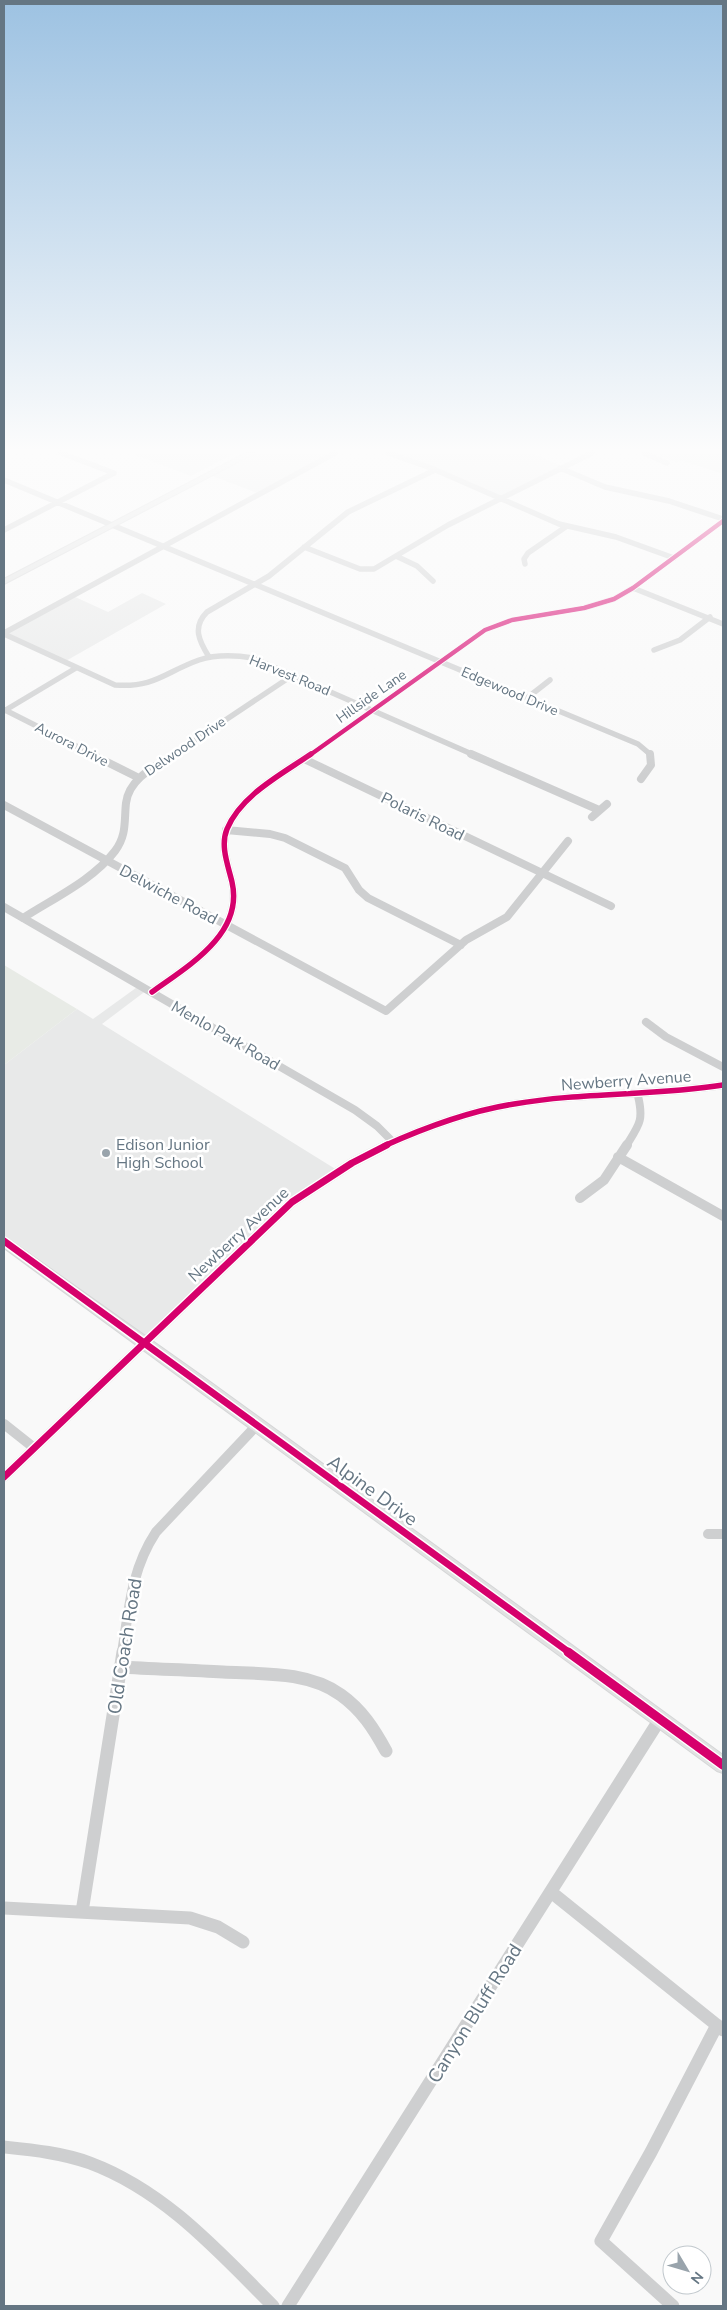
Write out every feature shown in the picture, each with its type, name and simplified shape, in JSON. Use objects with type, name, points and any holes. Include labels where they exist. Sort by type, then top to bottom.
[{"type":"main road","points":[[4,572],[26,561]]},
{"type":"main road","points":[[4,582],[45,561]]},
{"type":"main road","name":"Alpine Drive","points":[[4,1241],[258,1424],[723,1765]]},
{"type":"street","points":[[4,633],[138,561]]},
{"type":"street","name":"Edgewood Drive","points":[[200,561],[638,744],[646,749],[652,757],[653,765],[641,778]]},
{"type":"street","points":[[209,657],[196,635],[195,629],[198,620],[206,612],[256,584],[288,561]]},
{"type":"street","points":[[340,561],[364,570],[374,569],[388,561]]},
{"type":"street","points":[[406,561],[417,566],[432,581]]},
{"type":"street","name":"Hillside Lane","points":[[152,992],[200,956],[219,936],[226,925],[233,896],[222,851],[230,820],[242,804],[486,630],[502,623],[523,618],[596,606],[614,600],[670,561]]},
{"type":"street","points":[[633,588],[710,617],[723,624]]},
{"type":"street","points":[[654,650],[680,640],[710,617]]},
{"type":"street","name":"Harvest Road","points":[[4,633],[115,685],[141,686],[155,683],[192,663],[209,657],[229,655],[246,656],[260,660],[599,810]]},
{"type":"street","points":[[4,711],[76,668]]},
{"type":"street","name":"Delwood Drive","points":[[24,918],[107,860],[122,840],[125,824],[125,802],[132,787],[139,778],[293,675]]},
{"type":"street","points":[[527,698],[550,680]]},
{"type":"street","name":"Aurora Drive","points":[[4,711],[139,778]]},
{"type":"street","name":"Polaris Road","points":[[304,759],[611,906]]},
{"type":"street","points":[[592,817],[607,804]]},
{"type":"street","name":"Delwiche Road","points":[[4,805],[386,1011],[461,944]]},
{"type":"street","points":[[226,830],[270,834],[294,842],[344,868],[352,877],[358,890],[368,898],[461,944],[507,917],[568,841]]},
{"type":"street","name":"Menlo Park Road","points":[[4,907],[355,1110],[377,1126],[392,1141]]},
{"type":"street","points":[[646,1022],[666,1038],[723,1067]]},
{"type":"street","name":"Newberry Avenue","points":[[4,1477],[33,1447],[292,1202],[342,1167],[392,1141],[438,1123],[511,1105],[577,1097],[677,1093],[723,1085]]},
{"type":"street","points":[[580,1198],[596,1188],[641,1119],[641,1104],[638,1096]]},
{"type":"street","points":[[618,1157],[723,1216]]},
{"type":"street","points":[[4,1424],[33,1447]]},
{"type":"street","name":"Old Coach Road","points":[[82,1912],[134,1578],[145,1549],[156,1532],[258,1424]]},
{"type":"street","points":[[708,1534],[723,1534]]},
{"type":"street","points":[[120,1667],[281,1674],[316,1682],[339,1693],[358,1708],[370,1722],[386,1751]]},
{"type":"street","name":"Canyon Bluff Road","points":[[288,2306],[407,2122],[660,1719]]},
{"type":"street","points":[[551,1892],[720,2028],[669,2116],[601,2241],[673,2306]]},
{"type":"street","points":[[4,1908],[190,1918],[211,1923],[243,1942]]},
{"type":"street","points":[[4,2147],[57,2153],[89,2162],[120,2174],[150,2192],[182,2217],[273,2306]]},
{"type":"shaded area","points":[[142,593],[166,604],[64,662],[4,634],[73,596],[108,612]]},
{"type":"shaded area","points":[[4,965],[77,1009],[4,1065]]},
{"type":"shaded area","points":[[140,985],[147,990],[102,1024],[337,1170],[314,1186],[144,1342],[4,1241],[4,1065],[77,1009],[93,1019]]},
{"type":"cycle path","points":[[152,992],[185,969],[206,951],[223,931],[229,919],[233,901],[233,886],[225,858],[226,830],[235,814],[252,796],[485,630],[512,620],[584,608],[614,599],[633,588],[670,561]]},
{"type":"cycle path","points":[[4,1477],[292,1202],[352,1163],[414,1132],[479,1111],[550,1099],[658,1093],[723,1085]]},
{"type":"cycle path","points":[[4,1241],[723,1765]]},
{"type":"place","name":"Edison Junior High School","points":[[106,1153]]}]
